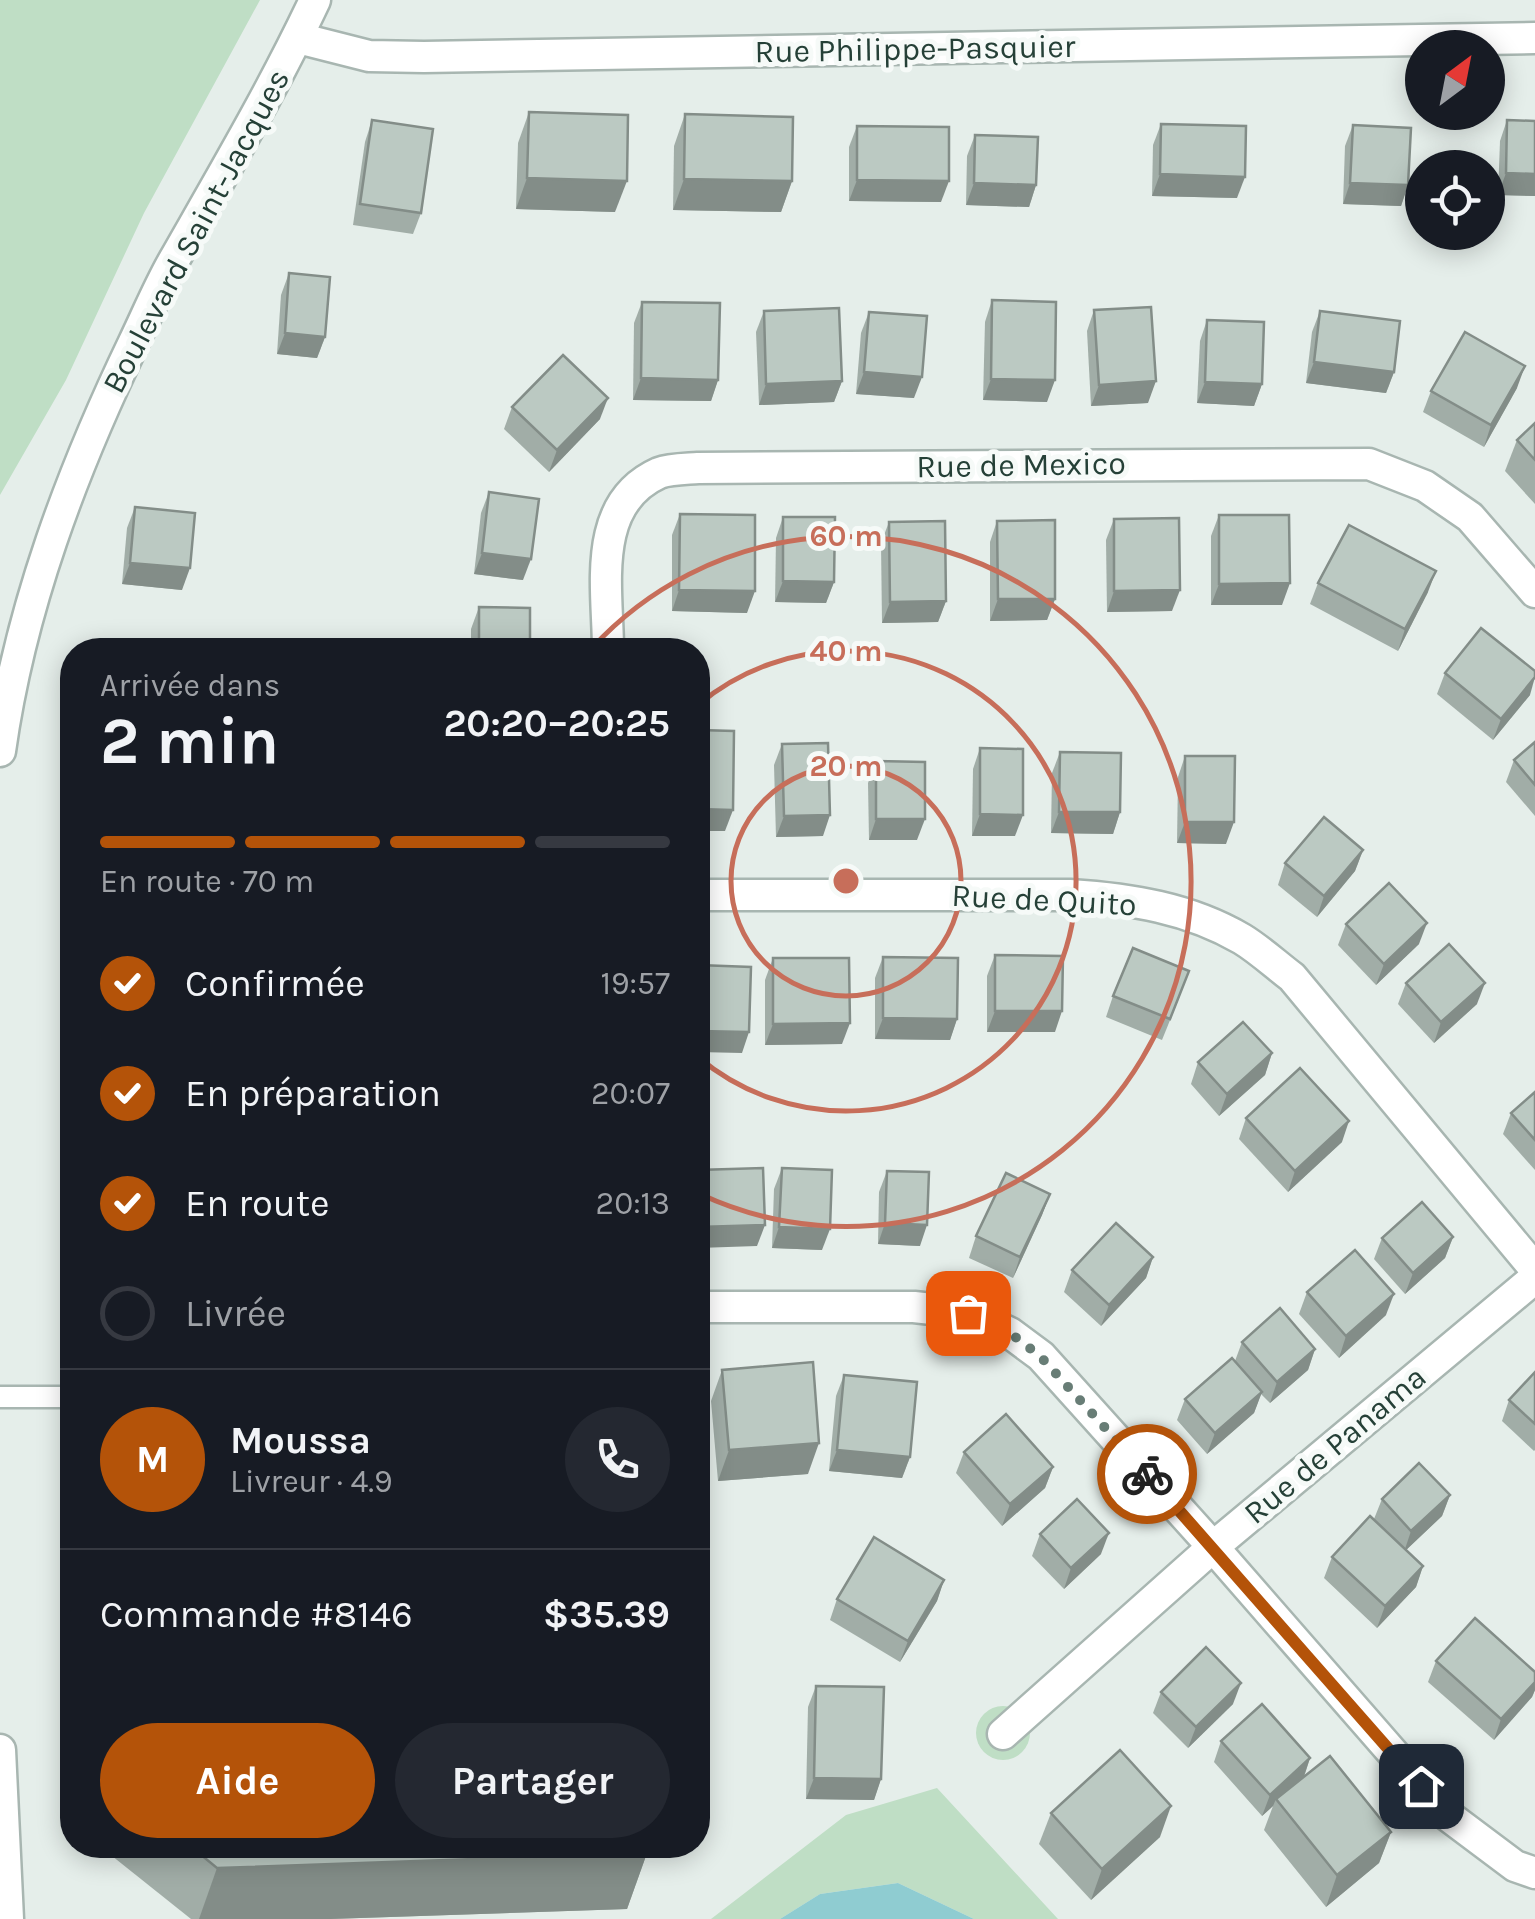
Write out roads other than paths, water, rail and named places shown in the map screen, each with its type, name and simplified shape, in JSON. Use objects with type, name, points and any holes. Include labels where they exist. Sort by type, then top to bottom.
[{"type":"street","name":"Boulevard Saint-Jacques","points":[[0,751],[34,598],[70,483],[172,262],[208,204],[316,0]]},
{"type":"street","name":"Rue Philippe-Pasquier","points":[[298,38],[369,56],[424,57],[1535,38]]},
{"type":"street","name":"Rue de Mexico","points":[[608,638],[607,545],[614,514],[633,489],[662,472],[698,468],[1369,464],[1424,486],[1470,518],[1535,592]]},
{"type":"street","name":"Rue de Quito","points":[[710,895],[1070,894],[1130,899],[1184,913],[1243,940],[1292,977],[1535,1269]]},
{"type":"street","name":"Rue de Panama","points":[[1003,1734],[1213,1546],[1535,1278]]},
{"type":"street","points":[[710,1307],[914,1307],[968,1313],[1010,1333],[1040,1356],[1213,1546],[1447,1815],[1515,1866],[1535,1873]]},
{"type":"street","points":[[0,1750],[8,1919]]},
{"type":"lane","points":[[0,1397],[60,1396]]},
{"type":"water","points":[[898,1883],[974,1919],[780,1919],[820,1894]]}]
